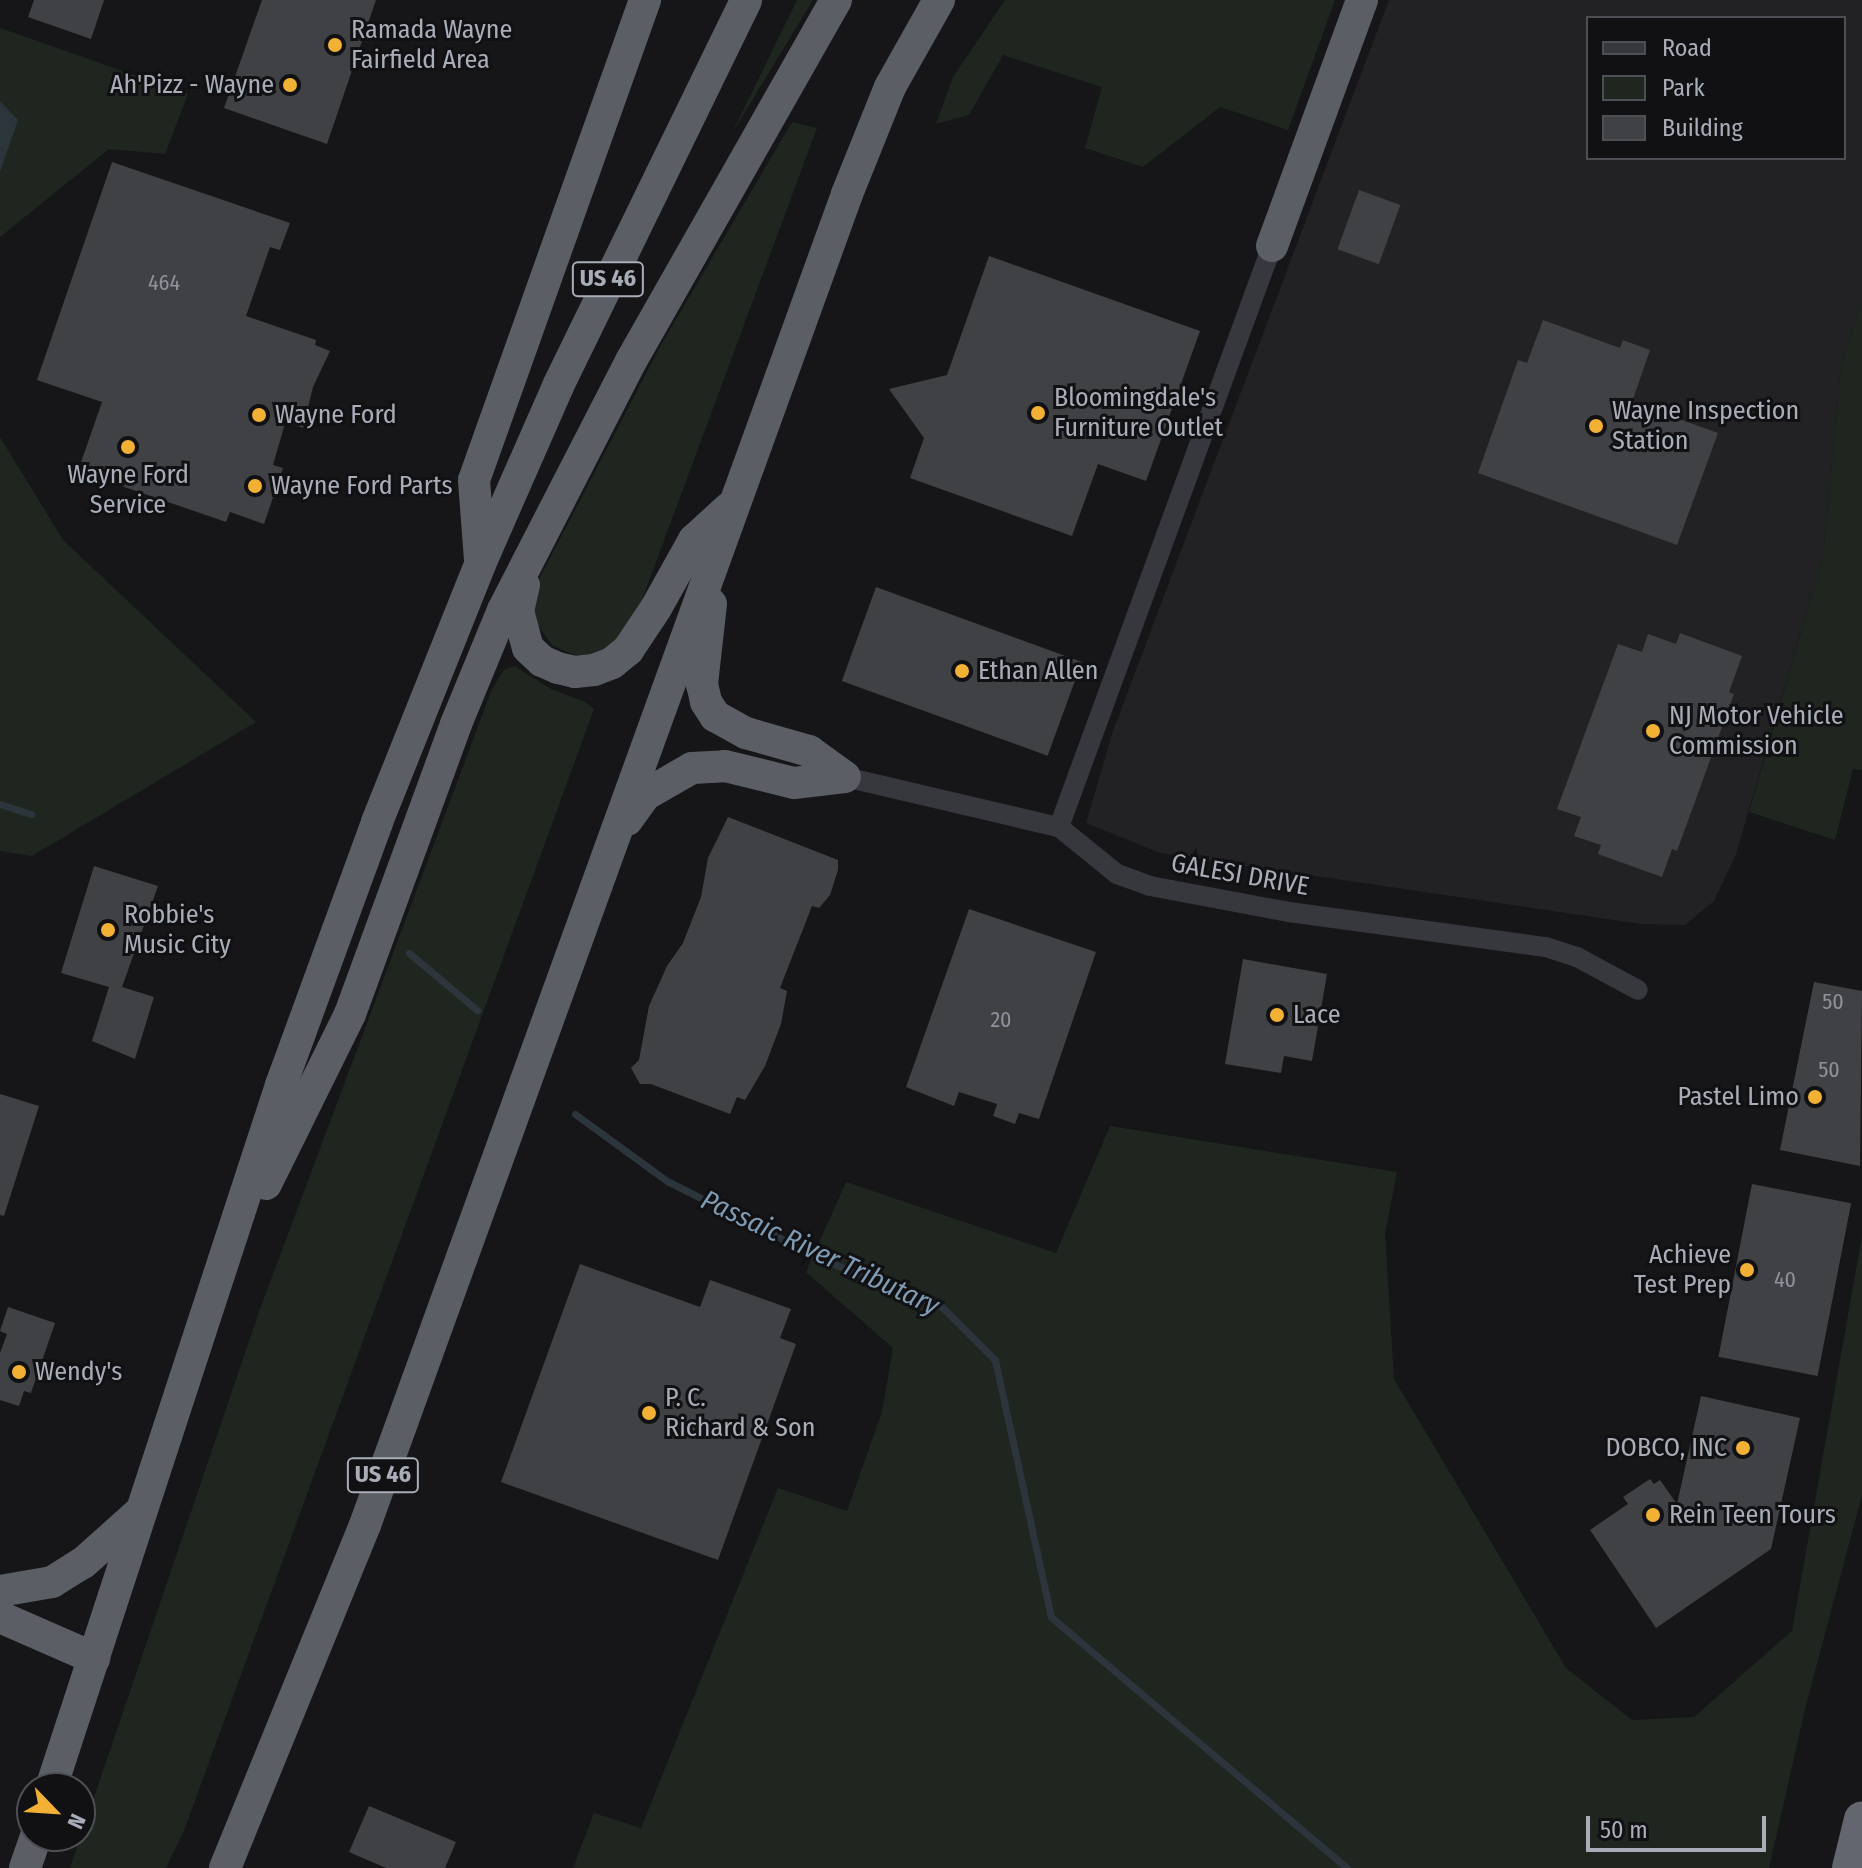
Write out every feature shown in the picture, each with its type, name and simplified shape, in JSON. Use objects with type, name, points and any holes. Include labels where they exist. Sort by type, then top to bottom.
[{"type":"highway","points":[[480,564],[474,480],[645,0]]},
{"type":"highway","name":"US 46","points":[[56,1772],[309,1005],[480,564],[596,305],[746,0]]},
{"type":"highway","points":[[214,1289],[350,1014],[479,665],[530,558],[631,361],[836,0]]},
{"type":"highway","name":"US 46","points":[[225,1868],[359,1540],[603,861],[869,137],[890,87],[939,0]]},
{"type":"highway","points":[[1272,246],[1362,0]]},
{"type":"highway","points":[[530,558],[518,611],[528,648],[542,661],[558,668],[575,672],[594,670],[612,663],[628,650],[656,608],[694,540],[733,504]]},
{"type":"highway","points":[[718,548],[703,666],[706,702],[715,716],[730,727],[809,751],[845,777]]},
{"type":"highway","points":[[603,861],[645,795],[692,768],[725,766],[794,783],[845,777]]},
{"type":"highway","points":[[0,1591],[52,1582],[83,1563],[142,1511]]},
{"type":"highway","points":[[0,1617],[94,1658]]},
{"type":"highway","points":[[1850,1868],[1862,1819]]},
{"type":"street","points":[[1059,827],[1272,246]]},
{"type":"street","name":"GALESI DRIVE","points":[[845,777],[1059,827],[1117,874],[1150,886],[1289,912],[1546,947],[1577,957],[1638,990]]},
{"type":"shaded area","points":[[1389,0],[1862,0],[1862,302],[1841,365],[1823,557],[1736,854],[1714,901],[1685,925],[1641,924],[1160,853],[1086,823],[1113,731]]},
{"type":"shaded area","points":[[0,101],[18,120],[0,172]]},
{"type":"green space","points":[[797,0],[813,0],[731,135]]},
{"type":"green space","points":[[1005,0],[1335,0],[1288,130],[1220,107],[1143,167],[1085,148],[1102,87],[1003,55],[969,115],[936,124],[953,77]]},
{"type":"green space","points":[[0,28],[188,94],[165,154],[109,149],[0,237]]},
{"type":"green space","points":[[792,122],[817,128],[632,627],[615,648],[583,657],[567,652],[552,645],[535,621],[533,605],[539,579],[661,345]]},
{"type":"green space","points":[[1862,302],[1862,770],[1853,769],[1835,840],[1749,812],[1823,557],[1841,365]]},
{"type":"green space","points":[[0,437],[63,540],[256,722],[32,856],[0,851]]},
{"type":"green space","points":[[514,666],[551,689],[585,702],[594,709],[185,1828],[166,1868],[70,1868],[75,1852],[96,1852],[96,1792],[260,1309],[492,689],[504,670]]},
{"type":"green space","points":[[1110,1126],[1397,1172],[1385,1233],[1394,1379],[1566,1668],[1632,1720],[1694,1717],[1792,1631],[1862,1236],[1862,1495],[1806,1705],[1769,1868],[573,1868],[594,1813],[641,1828],[778,1488],[847,1511],[882,1412],[893,1348],[806,1272],[846,1182],[1056,1253]]},
{"type":"building","points":[[34,0],[104,0],[91,39],[28,17]]},
{"type":"building","name":"Ah'Pizz - Wayne","points":[[262,0],[376,0],[327,144],[224,108]]},
{"type":"building","points":[[112,162],[290,223],[280,250],[270,247],[246,316],[316,340],[315,345],[330,351],[313,387],[303,428],[287,422],[284,427],[273,465],[283,468],[264,524],[230,512],[226,522],[78,471],[102,402],[37,380]]},
{"type":"building","points":[[1359,190],[1400,205],[1379,264],[1337,249]]},
{"type":"building","name":"Bloomingdale's Furniture Outlet","points":[[989,256],[1200,331],[1146,481],[1098,464],[1072,536],[910,478],[924,438],[889,389],[947,375]]},
{"type":"building","name":"Wayne Inspection Station","points":[[1543,320],[1620,348],[1623,340],[1650,350],[1632,402],[1718,433],[1677,545],[1478,473],[1518,360],[1527,363]]},
{"type":"building","name":"Ethan Allen","points":[[876,587],[1082,662],[1048,756],[842,681]]},
{"type":"building","name":"NJ Motor Vehicle Commission","points":[[1680,633],[1742,656],[1729,692],[1734,694],[1677,851],[1672,849],[1662,877],[1598,854],[1601,845],[1574,836],[1581,817],[1557,809],[1618,644],[1642,652],[1648,634],[1676,644]]},
{"type":"building","points":[[728,817],[838,860],[830,895],[819,908],[812,906],[780,988],[787,991],[781,1024],[765,1066],[745,1100],[737,1097],[730,1114],[651,1084],[640,1084],[631,1068],[639,1060],[649,1006],[667,966],[683,943],[701,897],[708,858]]},
{"type":"building","name":"Robbie's Music City","points":[[94,866],[158,886],[122,987],[154,997],[135,1059],[92,1041],[109,987],[61,973]]},
{"type":"building","points":[[969,909],[1096,952],[1039,1119],[1019,1113],[1015,1124],[993,1116],[997,1104],[959,1092],[954,1106],[906,1087]]},
{"type":"building","name":"Lace","points":[[1243,959],[1327,974],[1312,1061],[1284,1056],[1281,1073],[1225,1064]]},
{"type":"building","points":[[1814,982],[1862,991],[1860,1166],[1780,1150]]},
{"type":"building","points":[[0,1094],[39,1106],[4,1216],[0,1215]]},
{"type":"building","points":[[1752,1184],[1851,1203],[1818,1376],[1718,1357]]},
{"type":"building","name":"P. C. Richard & Son","points":[[580,1264],[700,1307],[710,1280],[791,1309],[780,1338],[796,1344],[718,1560],[501,1482]]},
{"type":"building","name":"Wendy's","points":[[8,1307],[55,1323],[31,1393],[24,1391],[19,1406],[0,1400],[0,1353],[7,1334],[0,1331]]},
{"type":"building","points":[[1701,1396],[1800,1418],[1771,1549],[1656,1628],[1590,1530],[1628,1504],[1623,1497],[1650,1479],[1654,1484],[1660,1480],[1677,1504]]},
{"type":"building","points":[[369,1806],[456,1842],[445,1868],[386,1868],[349,1852]]},
{"type":"waterway","name":"Passaic River Tributary","points":[[0,804],[31,814]]},
{"type":"waterway","name":"Passaic River Tributary","points":[[409,953],[477,1010]]},
{"type":"waterway","name":"Passaic River Tributary","points":[[575,1114],[667,1181],[824,1260],[942,1307],[995,1360],[1051,1617],[1347,1868]]},
{"type":"place","name":"Ramada Wayne Fairfield Area","points":[[335,45]]},
{"type":"place","name":"Ah'Pizz - Wayne","points":[[290,85]]},
{"type":"place","name":"Bloomingdale's Furniture Outlet","points":[[1038,413]]},
{"type":"place","name":"Wayne Ford","points":[[259,415]]},
{"type":"place","name":"Wayne Inspection Station","points":[[1596,426]]},
{"type":"place","name":"Wayne Ford Service","points":[[128,447]]},
{"type":"place","name":"Wayne Ford Parts","points":[[255,486]]},
{"type":"place","name":"Ethan Allen","points":[[962,671]]},
{"type":"place","name":"NJ Motor Vehicle Commission","points":[[1653,731]]},
{"type":"place","name":"Robbie's Music City","points":[[108,930]]},
{"type":"place","name":"Lace","points":[[1277,1015]]},
{"type":"place","name":"Pastel Limo","points":[[1815,1097]]},
{"type":"place","name":"Achieve Test Prep","points":[[1747,1270]]},
{"type":"place","name":"Wendy's","points":[[19,1372]]},
{"type":"place","name":"P. C. Richard & Son","points":[[649,1413]]},
{"type":"place","name":"DOBCO, INC","points":[[1743,1448]]},
{"type":"place","name":"Rein Teen Tours","points":[[1653,1515]]}]
